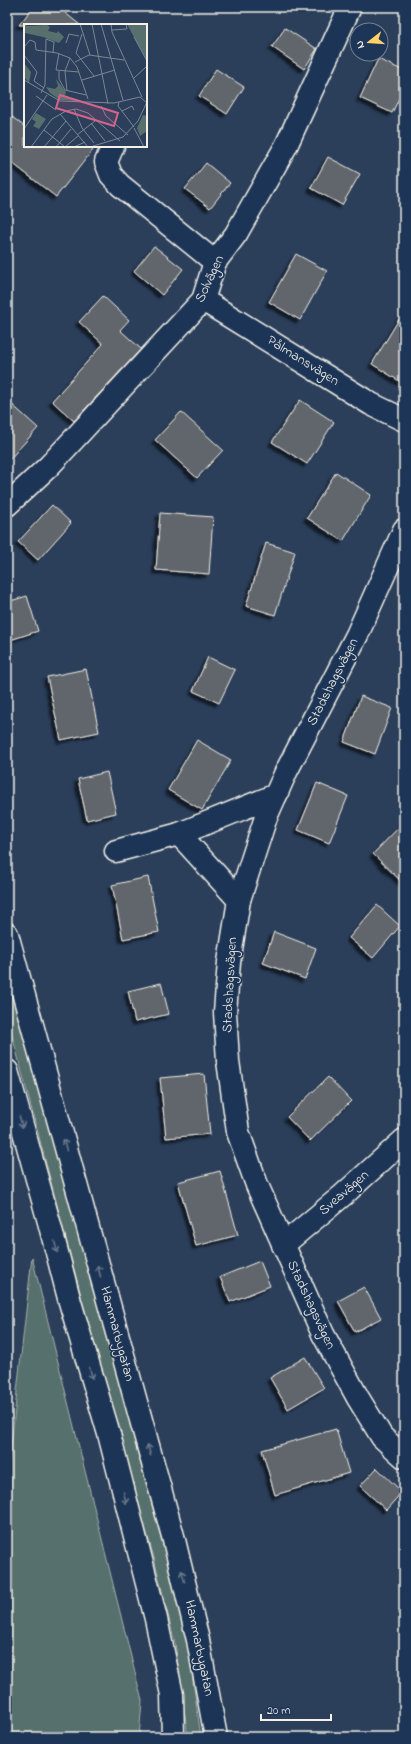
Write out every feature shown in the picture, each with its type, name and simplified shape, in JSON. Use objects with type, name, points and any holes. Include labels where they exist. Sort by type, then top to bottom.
[{"type":"street","name":"Solvägen","points":[[7,505],[49,466],[203,300],[215,262],[236,234],[286,146],[350,7]]},
{"type":"street","points":[[112,147],[106,162],[111,175],[120,185],[215,262]]},
{"type":"street","name":"Pålmansvägen","points":[[203,300],[371,404],[404,420]]},
{"type":"street","name":"Stadshagsvägen","points":[[404,530],[357,635],[266,817],[239,900],[228,962],[225,1012],[228,1061],[238,1132],[257,1185],[323,1334],[358,1398],[382,1437],[404,1458]]},
{"type":"street","points":[[116,850],[180,834],[276,795]]},
{"type":"street","points":[[180,834],[239,900]]},
{"type":"street","name":"Hammarbygatan","points":[[7,934],[173,1536],[198,1640],[216,1737]]},
{"type":"street","points":[[7,1071],[70,1302],[109,1434],[156,1619],[172,1695],[173,1737]]},
{"type":"street","name":"Sveavägen","points":[[283,1244],[343,1195],[404,1140]]},
{"type":"green space","points":[[7,971],[168,1564],[188,1646],[201,1737],[188,1737],[175,1643],[154,1558],[110,1405],[7,1016]]},
{"type":"green space","points":[[32,1257],[142,1701],[139,1737],[7,1737],[7,1481]]},
{"type":"building","points":[[33,7],[58,7],[79,24],[24,24],[19,25]]},
{"type":"building","points":[[285,28],[317,49],[304,69],[272,47]]},
{"type":"building","points":[[377,62],[384,62],[404,71],[404,88],[392,113],[360,98]]},
{"type":"building","points":[[216,69],[244,87],[227,114],[199,96]]},
{"type":"building","points":[[7,113],[24,126],[24,147],[95,147],[56,197],[7,159]]},
{"type":"building","points":[[328,157],[360,174],[342,205],[311,188]]},
{"type":"building","points":[[206,163],[230,183],[210,208],[185,189]]},
{"type":"building","points":[[154,246],[183,269],[162,295],[134,271]]},
{"type":"building","points":[[296,254],[327,271],[300,320],[269,302]]},
{"type":"building","points":[[103,296],[129,320],[120,330],[141,349],[74,421],[52,401],[103,344],[79,322]]},
{"type":"building","points":[[404,311],[404,384],[372,364]]},
{"type":"building","points":[[7,400],[38,428],[7,462]]},
{"type":"building","points":[[300,400],[334,422],[307,464],[272,442]]},
{"type":"building","points":[[181,412],[223,450],[197,478],[155,440]]},
{"type":"building","points":[[336,472],[371,495],[343,541],[307,518]]},
{"type":"building","points":[[52,505],[71,523],[38,560],[18,542]]},
{"type":"building","points":[[160,513],[213,517],[209,574],[156,570]]},
{"type":"building","points":[[266,543],[295,552],[275,615],[246,606]]},
{"type":"building","points":[[27,596],[38,631],[7,641],[7,602]]},
{"type":"building","points":[[208,657],[235,670],[219,703],[193,691]]},
{"type":"building","points":[[86,669],[99,732],[61,740],[47,677]]},
{"type":"building","points":[[361,696],[392,708],[375,754],[344,742]]},
{"type":"building","points":[[197,740],[231,760],[202,810],[168,790]]},
{"type":"building","points":[[107,772],[116,813],[87,820],[78,779]]},
{"type":"building","points":[[317,783],[348,796],[329,843],[298,830]]},
{"type":"building","points":[[404,822],[404,884],[373,854]]},
{"type":"building","points":[[148,877],[159,932],[123,939],[112,885]]},
{"type":"building","points":[[377,905],[400,926],[373,958],[349,938]]},
{"type":"building","points":[[274,932],[316,948],[305,979],[263,963]]},
{"type":"building","points":[[161,983],[169,1014],[135,1022],[128,991]]},
{"type":"building","points":[[204,1074],[210,1134],[166,1138],[160,1078]]},
{"type":"building","points":[[328,1077],[351,1101],[310,1141],[287,1117]]},
{"type":"building","points":[[220,1171],[238,1235],[196,1246],[178,1182]]},
{"type":"building","points":[[260,1261],[270,1286],[230,1302],[220,1277]]},
{"type":"building","points":[[364,1287],[381,1318],[355,1332],[338,1301]]},
{"type":"building","points":[[305,1357],[324,1388],[288,1409],[270,1378]]},
{"type":"building","points":[[336,1429],[349,1473],[275,1495],[262,1450]]},
{"type":"building","points":[[377,1468],[402,1492],[386,1510],[360,1486]]}]
